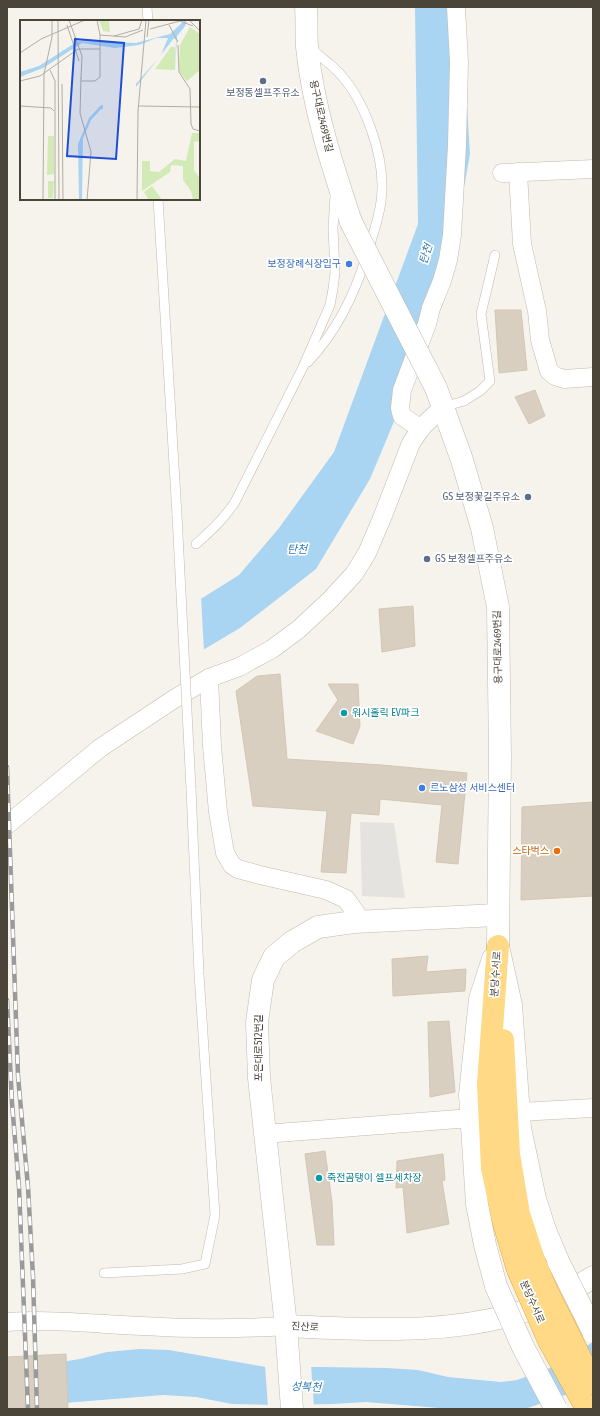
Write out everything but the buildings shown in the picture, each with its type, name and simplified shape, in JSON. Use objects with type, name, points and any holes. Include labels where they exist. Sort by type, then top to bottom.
[{"type":"highway","name":"분당수서로","points":[[498,946],[509,1154],[526,1267],[549,1341],[587,1409]]},
{"type":"highway","name":"분당수서로","points":[[526,1267],[546,1289],[593,1383]]},
{"type":"street","name":"용구대로2469번길","points":[[306,7],[307,45],[312,81],[336,179],[351,222],[439,398],[462,460],[482,528],[498,607],[500,756],[497,915],[498,946]]},
{"type":"street","points":[[421,429],[402,416],[400,408],[402,390],[442,281],[448,260],[451,241],[459,62],[456,7]]},
{"type":"street","points":[[593,169],[510,173],[522,244],[537,312],[540,340],[549,371],[555,376],[564,379],[593,378]]},
{"type":"street","points":[[7,825],[100,748],[174,699],[209,678],[239,667],[272,649],[299,628],[330,600],[354,574],[367,553],[411,443],[439,398]]},
{"type":"street","points":[[209,678],[212,746],[218,812],[225,853],[232,865],[238,869],[252,873],[326,890],[346,899],[362,922]]},
{"type":"street","name":"포은대로512번길","points":[[292,1409],[286,1326],[258,1078],[257,1022],[263,980],[274,957],[292,942],[318,927],[362,922],[497,915]]},
{"type":"street","points":[[498,946],[511,1005],[520,1128],[535,1199],[545,1230],[558,1262],[593,1331]]},
{"type":"street","points":[[498,946],[480,999],[470,1095],[477,1204],[485,1245],[496,1286],[523,1347],[556,1409]]},
{"type":"street","points":[[519,1112],[593,1108]]},
{"type":"street","points":[[264,1134],[471,1118]]},
{"type":"street","name":"진산로","points":[[7,1322],[56,1322],[212,1328],[286,1326],[408,1329],[466,1324],[523,1312],[560,1297],[593,1277]]},
{"type":"lane","points":[[147,7],[148,20]]},
{"type":"lane","points":[[303,367],[322,346],[347,308],[361,274],[380,211],[382,190],[375,143],[364,111],[342,77],[332,66],[307,45]]},
{"type":"lane","points":[[196,544],[220,522],[235,502],[303,367],[325,317],[334,289],[335,272],[333,228],[336,179]]},
{"type":"lane","points":[[104,1273],[182,1268],[205,1264],[215,1215],[200,982],[177,515],[158,200]]},
{"type":"lane","points":[[439,398],[464,401],[480,391],[490,381],[481,314],[495,255]]},
{"type":"shaded area","points":[[360,822],[394,823],[405,898],[362,896]]},
{"type":"water","name":"탄천","points":[[415,7],[461,7],[470,154],[443,304],[370,479],[316,569],[240,628],[7,766],[7,728],[113,654],[239,575],[279,528],[334,452],[418,224]]},
{"type":"water","name":"성복천","points":[[593,1342],[593,1378],[568,1394],[525,1409],[451,1409],[366,1402],[273,1405],[232,1404],[196,1397],[163,1395],[15,1407],[7,1371],[80,1359],[107,1352],[140,1349],[169,1350],[266,1367],[387,1368],[418,1370],[448,1377],[501,1382],[517,1380],[550,1368]]},
{"type":"pier","points":[[201,597],[204,652],[7,768],[7,726],[112,653]]},
{"type":"pier","points":[[265,1365],[311,1365],[314,1407],[268,1407]]},
{"type":"railway","points":[[7,767],[18,1076],[28,1187],[33,1277],[37,1409]]},
{"type":"railway","points":[[7,1000],[12,1103],[19,1187],[28,1409]]},
{"type":"place","name":"보정동셀프주유소","points":[[263,81]]},
{"type":"place","name":"보정장례식장입구","points":[[349,264]]},
{"type":"place","name":"GS 보정꽃길주유소","points":[[528,497]]},
{"type":"place","name":"GS 보정셀프주유소","points":[[427,559]]},
{"type":"place","name":"워시홀릭 EV파크","points":[[344,713]]},
{"type":"place","name":"르노삼성 서비스센터","points":[[422,788]]},
{"type":"place","name":"스타벅스","points":[[557,851]]},
{"type":"place","name":"죽전곰탱이 셀프세차장","points":[[319,1178]]}]
